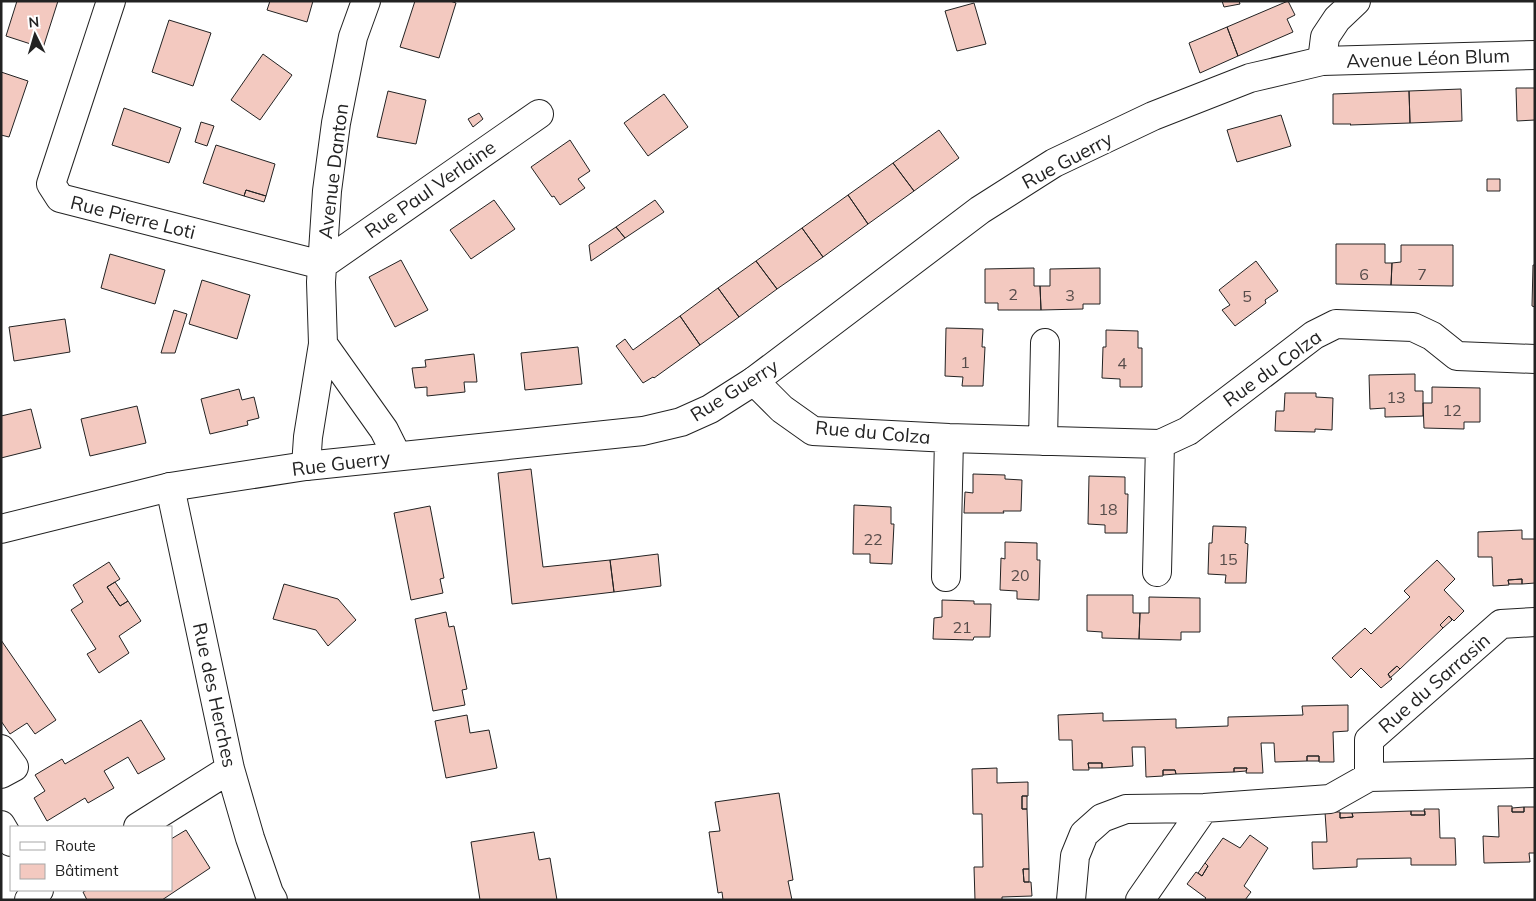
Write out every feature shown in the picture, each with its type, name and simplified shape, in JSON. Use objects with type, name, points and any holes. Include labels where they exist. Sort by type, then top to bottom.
[{"type":"street","name":"Rue Pierre Loti","points":[[111,1],[51,184],[60,198],[322,265]]},
{"type":"street","name":"Avenue Danton","points":[[306,466],[308,437],[323,344],[321,282],[327,192],[336,122],[354,37],[366,1]]},
{"type":"street","points":[[1322,61],[1325,37],[1336,19],[1356,1]]},
{"type":"street","name":"Avenue Léon Blum","points":[[1322,61],[1535,55]]},
{"type":"street","name":"Rue Guerry","points":[[1,529],[170,487],[306,466],[643,431],[681,422],[710,409],[754,381],[980,210],[1054,163],[1153,116],[1250,78],[1322,61]]},
{"type":"street","name":"Rue Paul Verlaine","points":[[322,265],[539,114]]},
{"type":"street","name":"Rue du Colza","points":[[754,381],[782,409],[813,431],[949,438],[1160,444],[1188,430],[1314,335],[1336,324],[1413,327],[1432,336],[1457,356],[1535,358]]},
{"type":"street","points":[[1042,441],[1045,343]]},
{"type":"street","points":[[323,344],[384,430],[397,456]]},
{"type":"street","name":"Rue du Colza","points":[[946,577],[949,438]]},
{"type":"street","points":[[1157,572],[1160,444]]},
{"type":"street","name":"Rue des Herches","points":[[170,487],[230,769],[250,838],[273,900]]},
{"type":"street","name":"Rue du Sarrasin","points":[[1369,777],[1369,740],[1501,624],[1535,622]]},
{"type":"street","points":[[1,749],[14,767],[1,774]]},
{"type":"street","points":[[140,826],[230,769]]},
{"type":"street","points":[[1071,900],[1075,856],[1084,834],[1102,818],[1126,809],[1204,808],[1330,799],[1369,777],[1535,773]]},
{"type":"street","points":[[1140,900],[1204,808]]},
{"type":"street","points":[[1,825],[10,840]]},
{"type":"street","points":[[29,900],[38,891]]},
{"type":"building","points":[[17,1],[58,1],[43,48],[6,36]]},
{"type":"building","points":[[270,1],[313,1],[307,22],[267,10]]},
{"type":"building","points":[[415,1],[450,1],[456,3],[439,58],[400,47]]},
{"type":"building","points":[[1222,1],[1239,1],[1240,4],[1224,7]]},
{"type":"building","points":[[1288,1],[1295,15],[1287,19],[1293,32],[1238,56],[1227,27]]},
{"type":"building","points":[[974,3],[986,44],[957,51],[945,11]]},
{"type":"building","points":[[169,20],[211,33],[193,86],[152,72]]},
{"type":"building","points":[[1227,27],[1238,56],[1200,73],[1189,43]]},
{"type":"building","points":[[263,54],[292,75],[260,120],[231,100]]},
{"type":"building","points":[[1,72],[28,81],[9,137],[1,135]]},
{"type":"building","points":[[1516,88],[1535,88],[1535,120],[1517,121]]},
{"type":"building","points":[[1461,89],[1462,121],[1410,123],[1409,91]]},
{"type":"building","points":[[388,91],[426,100],[416,144],[377,137]]},
{"type":"building","points":[[1409,91],[1410,123],[1333,124],[1333,94]]},
{"type":"building","points":[[664,94],[688,127],[648,156],[624,123]]},
{"type":"building","points":[[124,108],[181,128],[169,163],[112,145]]},
{"type":"building","points":[[479,113],[483,119],[473,127],[468,119]]},
{"type":"building","points":[[1281,115],[1291,146],[1237,162],[1227,130]]},
{"type":"building","points":[[201,122],[214,126],[207,146],[195,142]]},
{"type":"building","points":[[939,130],[959,158],[914,191],[893,163]]},
{"type":"building","points":[[570,140],[590,171],[578,179],[585,188],[560,205],[554,196],[552,197],[531,167]]},
{"type":"building","points":[[216,145],[275,164],[266,196],[246,190],[244,196],[203,183]]},
{"type":"building","points":[[893,163],[914,191],[868,224],[848,195]]},
{"type":"building","points":[[1487,179],[1500,179],[1500,191],[1487,191]]},
{"type":"building","points":[[246,190],[266,196],[264,202],[244,196]]},
{"type":"building","points":[[848,195],[868,224],[823,257],[802,228]]},
{"type":"building","points":[[494,200],[515,229],[471,259],[450,230]]},
{"type":"building","points":[[655,200],[664,212],[625,238],[616,227]]},
{"type":"building","points":[[616,227],[625,238],[591,261],[589,245]]},
{"type":"building","points":[[802,228],[823,257],[777,289],[756,261]]},
{"type":"building","points":[[1336,244],[1385,244],[1385,263],[1392,263],[1391,285],[1336,284]]},
{"type":"building","points":[[1401,245],[1453,245],[1453,286],[1391,285],[1392,263],[1401,262]]},
{"type":"building","points":[[110,254],[165,270],[155,304],[101,288]]},
{"type":"building","points":[[401,260],[428,310],[395,327],[369,277]]},
{"type":"building","points":[[756,261],[777,289],[739,317],[718,288]]},
{"type":"building","points":[[1256,261],[1278,291],[1265,300],[1266,303],[1235,326],[1222,310],[1230,305],[1219,290]]},
{"type":"building","points":[[1533,265],[1535,265],[1535,307],[1532,306]]},
{"type":"building","points":[[1034,268],[1034,286],[1040,286],[1041,310],[998,310],[998,303],[985,303],[985,269]]},
{"type":"building","points":[[1100,268],[1100,304],[1083,304],[1083,309],[1041,310],[1040,286],[1050,286],[1050,269]]},
{"type":"building","points":[[202,280],[250,295],[237,339],[189,324]]},
{"type":"building","points":[[718,288],[739,317],[700,345],[680,316]]},
{"type":"building","points":[[174,310],[187,314],[175,353],[161,353]]},
{"type":"building","points":[[680,316],[700,345],[654,378],[643,383],[616,346],[625,339],[633,350]]},
{"type":"building","points":[[65,319],[70,352],[14,361],[9,327]]},
{"type":"building","points":[[946,328],[983,329],[982,347],[985,347],[983,386],[962,386],[963,377],[945,376]]},
{"type":"building","points":[[1106,330],[1138,331],[1138,348],[1142,348],[1142,387],[1120,387],[1120,379],[1102,378],[1103,347],[1106,347]]},
{"type":"building","points":[[578,347],[582,384],[525,390],[521,353]]},
{"type":"building","points":[[474,354],[477,382],[464,382],[465,392],[427,396],[427,387],[415,388],[412,368],[426,367],[425,360]]},
{"type":"building","points":[[1415,374],[1415,391],[1423,391],[1423,416],[1385,417],[1385,408],[1370,409],[1369,375]]},
{"type":"building","points":[[1432,387],[1480,388],[1480,422],[1464,422],[1464,429],[1424,428],[1423,403],[1432,403]]},
{"type":"building","points":[[239,389],[242,400],[254,397],[259,418],[247,421],[248,425],[210,434],[201,399]]},
{"type":"building","points":[[1285,393],[1316,393],[1316,397],[1333,398],[1332,430],[1315,429],[1315,432],[1275,431],[1276,411],[1284,411]]},
{"type":"building","points":[[137,406],[146,443],[90,456],[81,419]]},
{"type":"building","points":[[31,409],[41,448],[1,458],[1,416]]},
{"type":"building","points":[[531,469],[543,567],[610,560],[614,592],[512,604],[498,473]]},
{"type":"building","points":[[973,474],[1005,475],[1005,479],[1022,480],[1021,511],[964,513],[965,492],[973,493]]},
{"type":"building","points":[[1089,476],[1125,477],[1125,494],[1128,494],[1127,533],[1105,533],[1105,525],[1088,524]]},
{"type":"building","points":[[854,505],[891,507],[891,524],[894,524],[892,564],[870,563],[870,554],[853,554]]},
{"type":"building","points":[[430,506],[444,578],[440,579],[443,593],[411,600],[394,513]]},
{"type":"building","points":[[1213,526],[1246,527],[1245,543],[1248,544],[1246,583],[1225,583],[1226,575],[1208,574],[1209,543],[1212,543]]},
{"type":"building","points":[[1522,530],[1522,539],[1535,539],[1535,583],[1522,584],[1522,579],[1508,580],[1509,585],[1493,586],[1492,557],[1478,557],[1478,532]]},
{"type":"building","points":[[1005,542],[1037,543],[1037,560],[1040,560],[1039,600],[1017,599],[1017,591],[1000,590],[1001,558],[1005,559]]},
{"type":"building","points":[[658,554],[661,586],[614,592],[610,560]]},
{"type":"building","points":[[1437,560],[1455,579],[1444,590],[1464,611],[1454,621],[1449,616],[1440,625],[1443,628],[1400,669],[1397,666],[1388,674],[1392,679],[1381,688],[1361,668],[1351,678],[1332,658],[1365,628],[1371,634],[1410,597],[1404,591]]},
{"type":"building","points":[[109,562],[120,579],[107,587],[120,606],[128,601],[141,621],[119,636],[129,653],[99,673],[87,654],[96,649],[71,610],[83,602],[73,585]]},
{"type":"building","points":[[1522,579],[1522,584],[1509,584],[1508,580]]},
{"type":"building","points":[[115,582],[128,601],[120,606],[107,587]]},
{"type":"building","points":[[284,584],[338,599],[356,620],[328,646],[316,630],[273,619]]},
{"type":"building","points":[[1087,595],[1133,595],[1133,613],[1140,613],[1139,639],[1102,638],[1102,632],[1087,631]]},
{"type":"building","points":[[1149,597],[1200,598],[1200,632],[1181,632],[1181,640],[1139,639],[1140,613],[1149,613]]},
{"type":"building","points":[[942,600],[974,601],[974,604],[991,604],[990,637],[974,637],[973,640],[933,639],[934,618],[942,617]]},
{"type":"building","points":[[446,612],[449,627],[454,626],[467,689],[462,690],[465,705],[433,711],[415,619]]},
{"type":"building","points":[[1449,616],[1452,620],[1443,628],[1440,625]]},
{"type":"building","points":[[1,640],[56,720],[35,734],[27,723],[10,734],[1,721]]},
{"type":"building","points":[[1397,666],[1400,669],[1390,678],[1388,674]]},
{"type":"building","points":[[1348,705],[1348,731],[1333,732],[1334,762],[1319,762],[1319,756],[1307,756],[1307,761],[1275,762],[1274,743],[1261,743],[1263,773],[1246,773],[1247,768],[1234,768],[1234,772],[1176,774],[1175,770],[1163,770],[1163,776],[1146,777],[1145,747],[1132,747],[1133,766],[1102,768],[1102,763],[1088,763],[1089,770],[1073,770],[1072,740],[1059,740],[1058,715],[1103,713],[1103,721],[1176,719],[1176,728],[1228,726],[1228,717],[1303,715],[1302,706]]},
{"type":"building","points":[[467,715],[470,733],[489,730],[497,768],[446,778],[435,721]]},
{"type":"building","points":[[141,720],[165,759],[138,774],[128,757],[104,771],[114,788],[88,803],[85,798],[47,821],[34,798],[45,791],[35,775],[62,759],[65,764]]},
{"type":"building","points":[[1307,756],[1319,756],[1319,761],[1307,761]]},
{"type":"building","points":[[1088,763],[1102,763],[1102,768],[1089,768]]},
{"type":"building","points":[[997,768],[997,783],[1028,782],[1028,796],[1022,796],[1022,809],[1027,809],[1029,869],[1023,869],[1024,882],[1031,882],[1032,896],[1002,897],[1002,900],[975,900],[974,867],[983,867],[982,814],[973,814],[972,769]]},
{"type":"building","points":[[1234,768],[1247,768],[1246,771],[1234,772]]},
{"type":"building","points":[[1163,770],[1175,770],[1176,774],[1163,775]]},
{"type":"building","points":[[779,793],[793,880],[788,881],[792,900],[723,900],[722,892],[718,893],[709,832],[720,831],[715,802]]},
{"type":"building","points":[[1022,796],[1027,796],[1027,809],[1022,809]]},
{"type":"building","points":[[1498,806],[1512,806],[1512,812],[1524,812],[1524,807],[1535,807],[1535,853],[1529,853],[1530,862],[1484,863],[1483,836],[1499,837]]},
{"type":"building","points":[[1524,807],[1524,812],[1512,812],[1512,808]]},
{"type":"building","points":[[1424,809],[1439,809],[1440,838],[1455,838],[1456,865],[1411,865],[1411,858],[1357,859],[1357,867],[1313,869],[1312,842],[1327,842],[1325,812],[1340,812],[1340,818],[1353,817],[1352,813],[1411,811],[1411,815],[1425,815]]},
{"type":"building","points":[[1411,811],[1425,811],[1425,815],[1411,815]]},
{"type":"building","points":[[1340,813],[1352,813],[1353,817],[1340,818]]},
{"type":"building","points":[[186,830],[210,868],[162,900],[87,900],[83,892],[85,891],[172,891],[172,838]]},
{"type":"building","points":[[534,832],[539,860],[550,858],[557,900],[480,900],[471,842]]},
{"type":"building","points":[[1250,835],[1268,848],[1244,886],[1251,892],[1245,900],[1204,900],[1206,898],[1187,884],[1196,872],[1202,876],[1208,866],[1205,863],[1223,838],[1240,848]]},
{"type":"building","points":[[1205,863],[1208,866],[1202,876],[1198,873]]},
{"type":"building","points":[[1023,869],[1029,869],[1029,882],[1024,882]]}]
